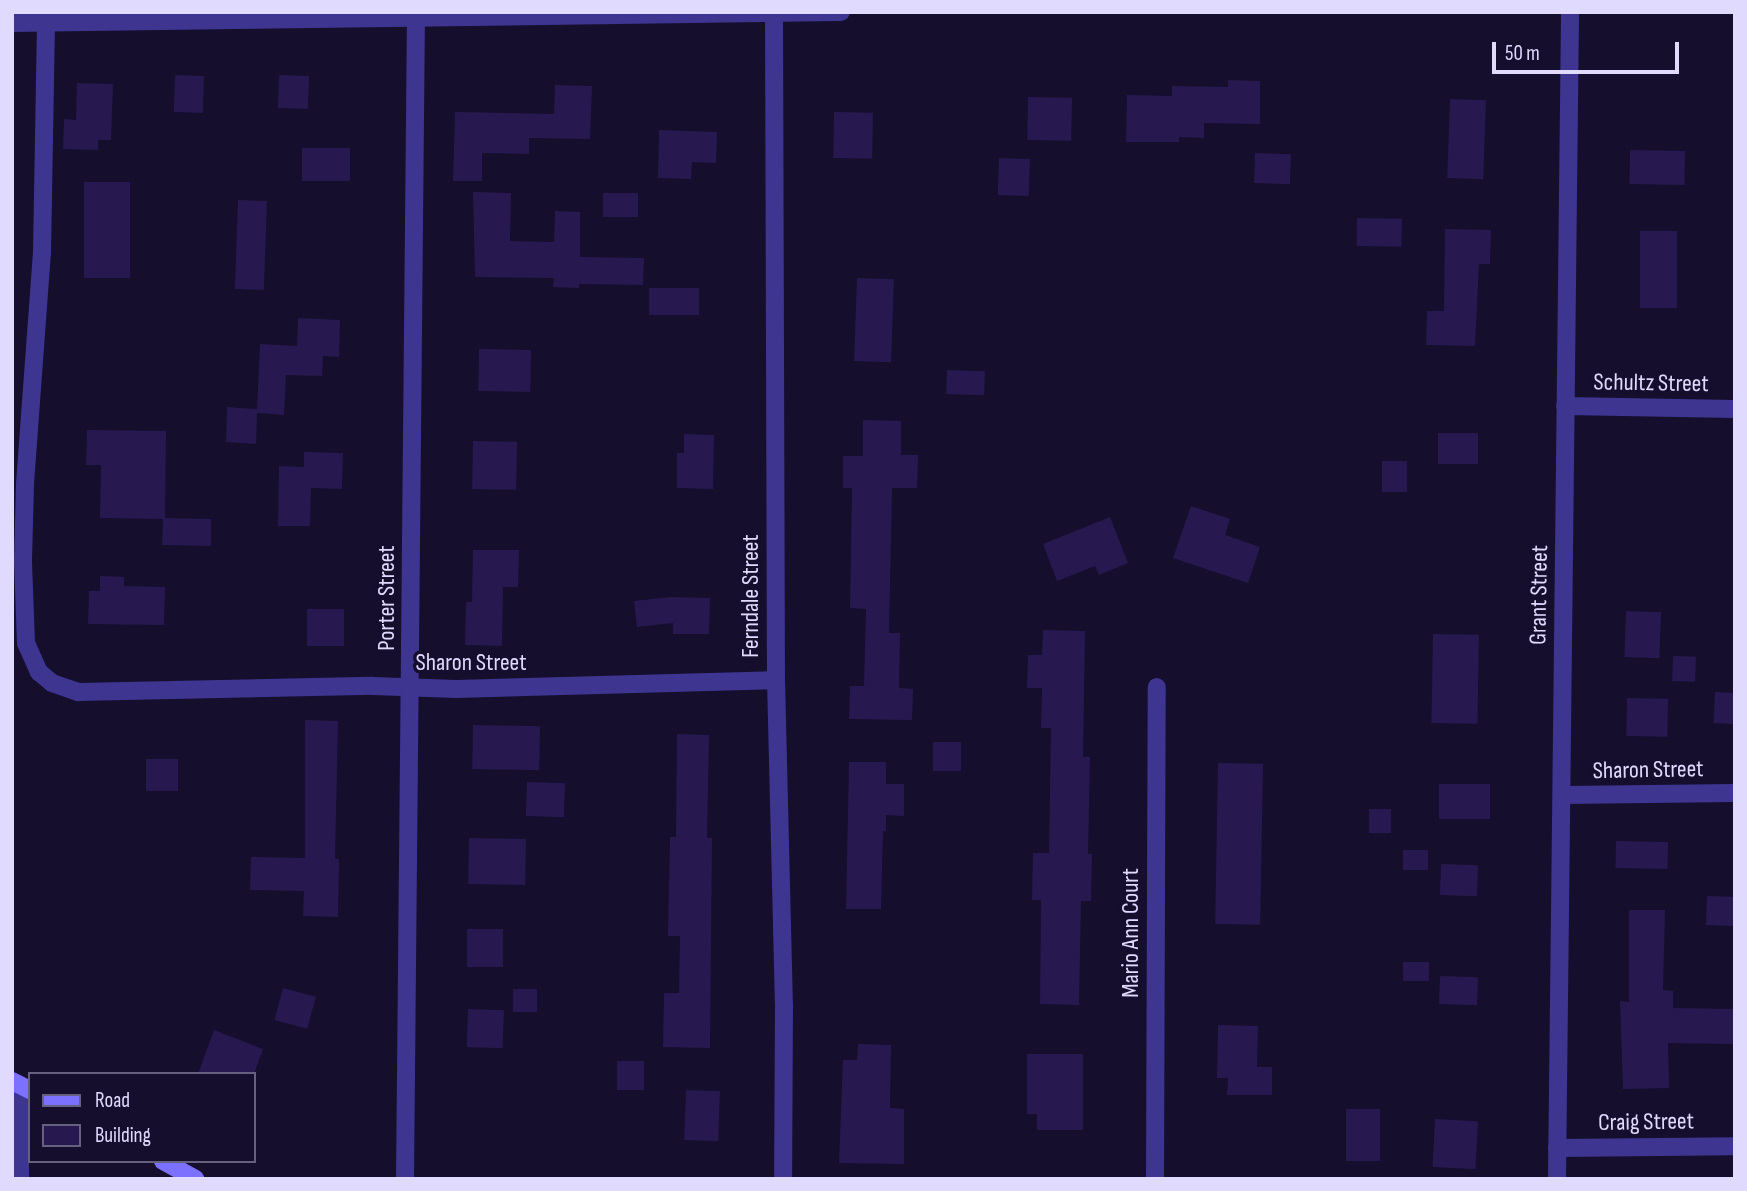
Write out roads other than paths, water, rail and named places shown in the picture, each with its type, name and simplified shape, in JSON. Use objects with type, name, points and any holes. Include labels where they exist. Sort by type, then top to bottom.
[{"type":"main road","points":[[167,1163],[195,1179]]},
{"type":"street","points":[[12,23],[841,12]]},
{"type":"street","name":"Grant Street","points":[[1557,1179],[1570,12]]},
{"type":"street","name":"Ferndale Street","points":[[774,13],[776,680],[784,992],[783,1179]]},
{"type":"street","name":"Porter Street","points":[[405,1179],[416,18]]},
{"type":"street","name":"Sharon Street","points":[[46,23],[42,252],[25,484],[23,562],[26,643],[32,663],[45,677],[52,683],[78,692],[776,680]]},
{"type":"street","name":"Schultz Street","points":[[1565,406],[1735,409]]},
{"type":"street","name":"Mario Ann Court","points":[[1155,1179],[1157,687]]},
{"type":"street","name":"Sharon Street","points":[[1563,795],[1735,793]]},
{"type":"street","points":[[20,1179],[21,1085]]},
{"type":"street","name":"Craig Street","points":[[1558,1148],[1735,1146]]}]
